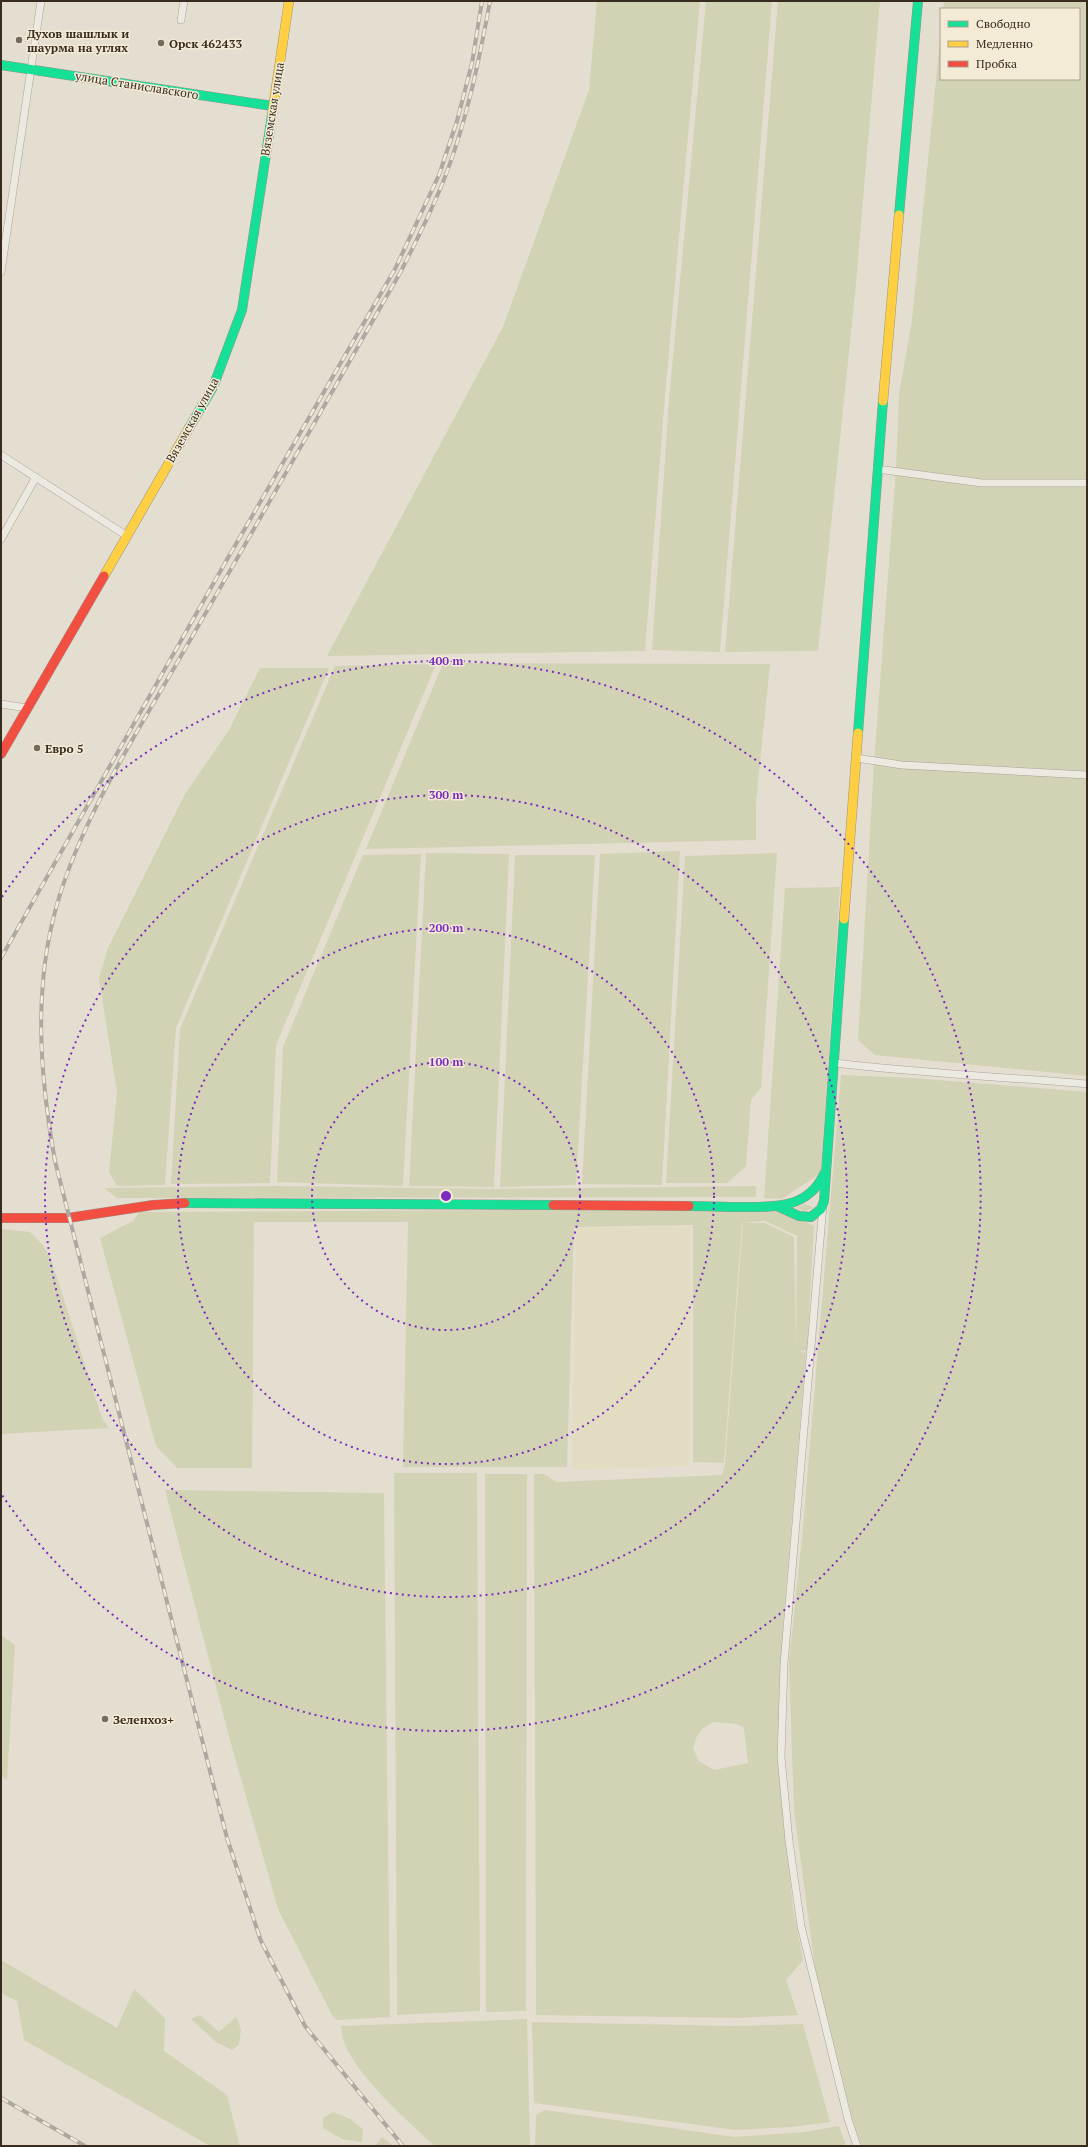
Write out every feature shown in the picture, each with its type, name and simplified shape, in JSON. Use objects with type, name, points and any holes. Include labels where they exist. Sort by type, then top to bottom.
[{"type":"main road","name":"Вяземская улица","points":[[1,754],[213,387],[242,310],[289,1]]},
{"type":"main road","points":[[779,1207],[807,1218],[813,1217],[819,1212],[824,1201],[877,469],[918,1]]},
{"type":"main road","name":"улица Станиславского","points":[[1,65],[273,106]]},
{"type":"main road","points":[[1,1218],[68,1218],[153,1205],[202,1202],[779,1207],[790,1204],[810,1194],[821,1182],[826,1167]]},
{"type":"street","points":[[1,272],[41,1]]},
{"type":"street","points":[[181,20],[184,1]]},
{"type":"street","points":[[1,455],[127,536]]},
{"type":"street","points":[[877,469],[982,483],[1087,483]]},
{"type":"street","points":[[1,539],[36,477]]},
{"type":"street","points":[[1,704],[27,708]]},
{"type":"street","points":[[856,758],[902,765],[1087,775]]},
{"type":"street","points":[[835,1063],[904,1071],[1087,1084]]},
{"type":"street","points":[[824,1201],[784,1664],[781,1757],[789,1841],[801,1926],[848,2119],[857,2146]]},
{"type":"shaded area","points":[[691,1226],[689,1466],[572,1470],[576,1228]]},
{"type":"green space","points":[[597,1],[700,1],[665,396],[645,651],[327,656],[503,327],[589,90]]},
{"type":"green space","points":[[706,1],[772,1],[720,652],[652,650],[669,400]]},
{"type":"green space","points":[[778,1],[880,1],[855,294],[818,651],[725,652]]},
{"type":"green space","points":[[944,1],[1087,1],[1087,1076],[875,1055],[858,1040],[874,763],[896,469],[899,394],[912,320],[940,40],[940,80],[1080,80],[1080,8],[943,8]]},
{"type":"green space","points":[[443,663],[770,664],[756,803],[756,840],[366,849]]},
{"type":"green space","points":[[436,664],[276,1045],[270,1183],[171,1184],[180,1029],[335,666]]},
{"type":"green space","points":[[260,668],[329,668],[176,1028],[165,1185],[117,1186],[109,1172],[117,1092],[99,978],[108,948],[185,794],[229,730]]},
{"type":"green space","points":[[680,851],[662,1185],[582,1184],[600,854]]},
{"type":"green space","points":[[426,853],[509,854],[494,1187],[409,1186]]},
{"type":"green space","points":[[777,853],[761,1088],[751,1100],[746,1166],[727,1183],[666,1183],[685,856]]},
{"type":"green space","points":[[421,854],[403,1186],[277,1182],[283,1047],[363,855]]},
{"type":"green space","points":[[515,855],[595,855],[576,1185],[500,1187]]},
{"type":"green space","points":[[840,887],[821,1173],[782,1199],[764,1198],[785,888]]},
{"type":"green space","points":[[841,1075],[913,1078],[1087,1092],[1087,2146],[862,2146],[854,2126],[815,1968],[794,1810],[789,1662],[803,1528]]},
{"type":"green space","points":[[276,1186],[497,1189],[756,1186],[756,1197],[117,1198],[104,1188]]},
{"type":"green space","points":[[805,1204],[814,1208],[805,1211],[795,1208]]},
{"type":"green space","points":[[780,1210],[814,1226],[807,1351],[797,1350],[806,1353],[783,1625],[777,1747],[793,1908],[803,1960],[786,1980],[798,2015],[739,2018],[536,2015],[534,1474],[544,1474],[557,1482],[722,1475],[725,1464],[743,1223],[765,1223],[794,1237],[796,1349],[797,1236],[765,1221],[742,1223],[724,1463],[693,1462],[693,1225],[574,1227],[567,1467],[403,1467],[408,1222],[254,1222],[252,1468],[177,1468],[156,1446],[100,1238],[133,1221],[139,1212]],"holes":[[[714,1722],[737,1724],[744,1728],[748,1763],[714,1770],[699,1761],[693,1748],[696,1738],[703,1728]]]},
{"type":"green space","points":[[1,1229],[30,1232],[43,1245],[52,1262],[102,1418],[109,1428],[1,1434]]},
{"type":"green space","points":[[394,1473],[477,1473],[480,2011],[397,2015]]},
{"type":"green space","points":[[485,1474],[527,1474],[526,2011],[486,2012]]},
{"type":"green space","points":[[165,1490],[384,1493],[390,2017],[337,2020],[332,2015],[278,1909],[228,1733]]},
{"type":"green space","points":[[1,1635],[15,1645],[7,1780],[1,1776]]},
{"type":"green space","points":[[1,1960],[117,2028],[134,1989],[165,2018],[164,2051],[227,2095],[240,2146],[210,2146],[24,2040],[17,2001],[1,1993]]},
{"type":"green space","points":[[200,2015],[219,2032],[236,2017],[241,2029],[239,2045],[232,2050],[216,2042],[191,2019]]},
{"type":"green space","points":[[527,2019],[530,2146],[435,2146],[385,2098],[360,2070],[351,2057],[344,2042],[341,2026]]},
{"type":"green space","points":[[532,2022],[735,2026],[803,2024],[830,2122],[792,2127],[736,2130],[534,2103]]},
{"type":"green space","points":[[545,2110],[734,2137],[805,2132],[839,2126],[846,2146],[535,2146],[536,2115]]},
{"type":"green space","points":[[333,2112],[350,2119],[363,2129],[362,2142],[342,2139],[323,2128],[323,2118]]},
{"type":"green space","points":[[382,2137],[393,2146],[375,2146]]},
{"type":"railway","points":[[1,958],[225,563],[395,269],[439,175],[457,121],[472,63],[482,1]]},
{"type":"railway","points":[[403,2146],[305,2026],[261,1941],[227,1838],[55,1161],[43,1066],[41,1034],[42,1002],[44,971],[56,908],[80,841],[96,808],[131,743],[400,273],[435,202],[460,134],[477,68],[490,1]]},
{"type":"railway","points":[[1,2098],[85,2146]]},
{"type":"traffic: fast","points":[[899,215],[918,1]]},
{"type":"traffic: fast","points":[[1,65],[273,106]]},
{"type":"traffic: fast","points":[[189,428],[213,387],[242,310],[272,115]]},
{"type":"traffic: fast","points":[[858,733],[883,401]]},
{"type":"traffic: fast","points":[[779,1207],[799,1216],[811,1217],[821,1209],[824,1201],[844,919]]},
{"type":"traffic: fast","points":[[689,1206],[766,1207],[789,1204],[809,1194],[824,1174]]},
{"type":"traffic: fast","points":[[185,1203],[553,1205]]},
{"type":"traffic: slow","points":[[272,115],[289,1]]},
{"type":"traffic: slow","points":[[883,401],[899,215]]},
{"type":"traffic: slow","points":[[104,576],[189,428]]},
{"type":"traffic: slow","points":[[844,919],[858,733]]},
{"type":"traffic: jam","points":[[1,754],[104,576]]},
{"type":"traffic: jam","points":[[1,1218],[68,1218],[153,1205],[185,1203]]},
{"type":"traffic: jam","points":[[553,1205],[689,1206]]},
{"type":"place","name":"Духов шашлык и шаурма на углях","points":[[19,40]]},
{"type":"place","name":"Орск 462433","points":[[161,43]]},
{"type":"place","name":"Евро 5","points":[[37,748]]},
{"type":"place","name":"Зеленхоз+","points":[[105,1719]]}]
